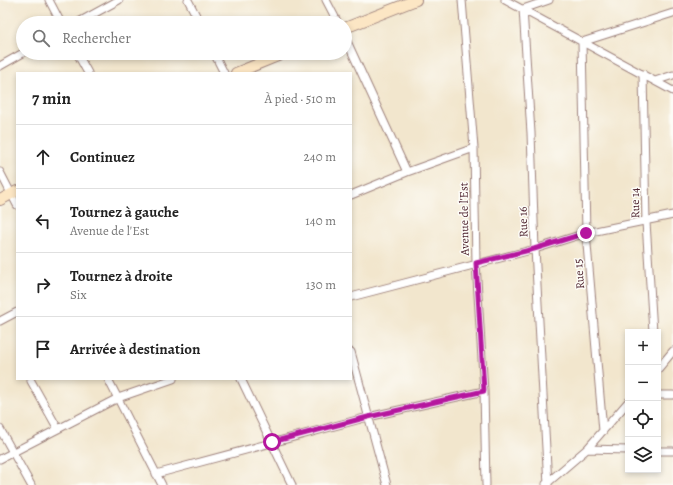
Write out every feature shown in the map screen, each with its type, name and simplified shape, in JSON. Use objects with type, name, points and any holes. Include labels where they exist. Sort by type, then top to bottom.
[{"type":"street","points":[[48,0],[57,16]]},
{"type":"street","points":[[90,16],[119,0]]},
{"type":"street","points":[[188,0],[196,16]]},
{"type":"street","points":[[326,0],[334,16]]},
{"type":"street","points":[[352,25],[416,0]]},
{"type":"street","name":"Avenue de l'Est","points":[[462,0],[474,148],[476,263],[484,391],[486,485]]},
{"type":"street","points":[[505,0],[673,91]]},
{"type":"street","points":[[524,9],[549,0]]},
{"type":"street","name":"Rue 16","points":[[524,9],[531,133],[534,249],[547,484]]},
{"type":"street","points":[[582,42],[673,13]]},
{"type":"street","name":"Rue 15","points":[[582,42],[586,233],[603,431]]},
{"type":"street","points":[[352,52],[407,172]]},
{"type":"street","points":[[0,66],[16,57]]},
{"type":"street","points":[[81,60],[87,72]]},
{"type":"street","points":[[218,60],[224,72]]},
{"type":"street","points":[[238,72],[267,60]]},
{"type":"street","name":"Rue 14","points":[[643,74],[646,222],[653,329]]},
{"type":"street","points":[[655,81],[673,74]]},
{"type":"street","points":[[352,195],[407,172],[474,148]]},
{"type":"street","points":[[0,172],[14,193],[0,200]]},
{"type":"street","points":[[352,297],[534,249],[586,233],[646,222],[673,215]]},
{"type":"street","points":[[0,321],[16,313]]},
{"type":"street","points":[[661,365],[673,352]]},
{"type":"street","points":[[352,356],[387,485]]},
{"type":"street","points":[[109,380],[162,485]]},
{"type":"street","points":[[0,459],[118,398],[170,380]]},
{"type":"street","points":[[241,380],[292,485]]},
{"type":"street","points":[[31,381],[58,429]]},
{"type":"street","points":[[156,474],[368,417],[484,391]]},
{"type":"street","points":[[661,395],[673,395]]},
{"type":"street","points":[[547,484],[587,449],[625,405]]},
{"type":"street","points":[[0,429],[31,485]]},
{"type":"street","points":[[587,449],[625,450]]},
{"type":"street","points":[[661,451],[673,451]]},
{"type":"route","points":[[272,442],[368,417],[484,391],[476,263],[534,249],[586,233]]}]
